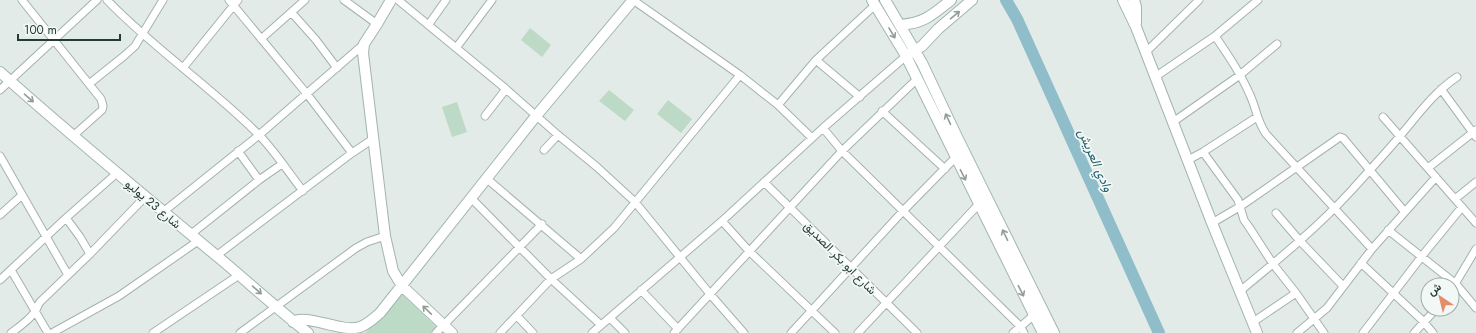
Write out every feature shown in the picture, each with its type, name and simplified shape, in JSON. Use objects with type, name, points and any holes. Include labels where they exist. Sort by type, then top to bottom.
[{"type":"street","points":[[22,0],[101,99],[103,106],[102,110],[73,136]]},
{"type":"street","points":[[0,90],[97,0]]},
{"type":"street","points":[[107,0],[142,34],[230,108],[259,135],[303,191]]},
{"type":"street","points":[[89,84],[130,51],[139,40],[163,0]]},
{"type":"street","points":[[261,39],[305,0]]},
{"type":"street","points":[[344,0],[377,24]]},
{"type":"street","points":[[163,212],[259,135],[364,44],[391,0]]},
{"type":"street","points":[[398,0],[506,89],[597,167],[635,202],[744,333]]},
{"type":"street","points":[[429,24],[446,0]]},
{"type":"street","points":[[456,48],[492,0]]},
{"type":"street","points":[[293,322],[301,319],[348,328],[360,327],[370,322],[380,313],[536,116],[633,0],[740,75],[778,105],[812,138]]},
{"type":"street","points":[[885,0],[922,63],[1054,333]]},
{"type":"street","points":[[900,25],[913,24],[929,18],[951,0]]},
{"type":"street","points":[[592,333],[722,220],[822,128],[906,56],[915,51],[972,0]]},
{"type":"street","points":[[1123,0],[1136,27],[1212,224],[1257,333]]},
{"type":"street","points":[[1134,0],[1136,7],[1136,27]]},
{"type":"street","points":[[1146,52],[1199,0]]},
{"type":"street","points":[[1155,77],[1215,36],[1258,0]]},
{"type":"street","points":[[183,68],[234,2],[261,39],[307,94],[352,153]]},
{"type":"street","points":[[778,105],[816,60],[874,3],[906,56],[1042,333]]},
{"type":"street","points":[[292,13],[316,40],[337,68]]},
{"type":"street","points":[[1215,36],[1240,75],[1254,104],[1257,117],[1266,134],[1372,249]]},
{"type":"street","points":[[364,44],[363,62],[385,236],[393,271],[402,286],[452,333]]},
{"type":"street","points":[[1173,122],[1240,75],[1278,44]]},
{"type":"street","points":[[816,60],[860,97]]},
{"type":"street","name":"شارع 23 يوليو","points":[[0,72],[73,136],[293,322],[308,333]]},
{"type":"street","points":[[500,333],[551,279],[581,259],[614,228],[672,160],[740,75]]},
{"type":"street","points":[[1240,291],[1300,241],[1335,208],[1400,136],[1428,102],[1441,89],[1457,77]]},
{"type":"street","points":[[641,290],[676,331],[842,151],[917,79]]},
{"type":"street","points":[[485,116],[506,89]]},
{"type":"street","points":[[1428,168],[1475,133],[1441,89]]},
{"type":"street","points":[[882,111],[945,169]]},
{"type":"street","points":[[1188,160],[1257,117]]},
{"type":"street","points":[[1384,117],[1476,223]]},
{"type":"street","points":[[822,128],[842,151],[1022,330]]},
{"type":"street","points":[[544,150],[558,135]]},
{"type":"street","points":[[1212,224],[1297,168],[1340,137],[1343,138],[1404,211]]},
{"type":"street","points":[[216,256],[352,153],[373,139]]},
{"type":"street","points":[[238,151],[259,180]]},
{"type":"street","points":[[1203,152],[1241,206],[1246,223],[1273,264],[1296,292],[1324,333]]},
{"type":"street","points":[[0,157],[68,275]]},
{"type":"street","points":[[791,333],[903,211],[955,158]]},
{"type":"street","points":[[52,333],[119,296],[194,238],[259,180],[282,164]]},
{"type":"street","points":[[0,280],[46,236],[117,173]]},
{"type":"street","points":[[1297,333],[1327,308],[1372,249],[1404,211],[1436,177]]},
{"type":"street","points":[[486,178],[542,224],[581,259]]},
{"type":"street","name":"شارع ابو بكر الصديق","points":[[764,182],[917,333]]},
{"type":"street","points":[[1455,199],[1476,182]]},
{"type":"street","points":[[0,215],[22,195]]},
{"type":"street","points":[[11,333],[35,312],[38,304],[146,197]]},
{"type":"street","points":[[471,198],[551,279],[601,325]]},
{"type":"street","points":[[858,333],[978,205]]},
{"type":"street","points":[[1363,333],[1462,207]]},
{"type":"street","points":[[1276,213],[1300,241],[1343,286]]},
{"type":"street","points":[[66,218],[80,236],[90,254]]},
{"type":"street","points":[[722,220],[749,251],[835,333]]},
{"type":"street","points":[[436,333],[542,224]]},
{"type":"street","points":[[1388,230],[1422,256],[1444,277]]},
{"type":"street","points":[[240,333],[356,248],[367,242],[385,236]]},
{"type":"street","points":[[1460,277],[1476,249]]},
{"type":"street","points":[[1361,263],[1424,321],[1433,333]]},
{"type":"street","points":[[11,270],[48,333]]},
{"type":"street","points":[[153,333],[239,275]]},
{"type":"street","points":[[1253,322],[1296,292]]},
{"type":"street","points":[[1460,293],[1476,308]]},
{"type":"street","points":[[1013,333],[1022,330],[1034,315]]},
{"type":"street","points":[[517,316],[533,333]]},
{"type":"street","points":[[1414,333],[1428,317]]},
{"type":"street","points":[[610,318],[625,333]]},
{"type":"green space","points":[[530,28],[551,45],[542,57],[521,40]]},
{"type":"green space","points":[[609,90],[634,110],[625,121],[599,101]]},
{"type":"green space","points":[[668,100],[692,119],[681,133],[657,114]]},
{"type":"green space","points":[[457,102],[467,132],[452,137],[442,107]]},
{"type":"green space","points":[[402,294],[438,329],[434,333],[365,333]]},
{"type":"waterway","name":"وادي العريش","points":[[1006,0],[1017,19],[1159,333]]}]
